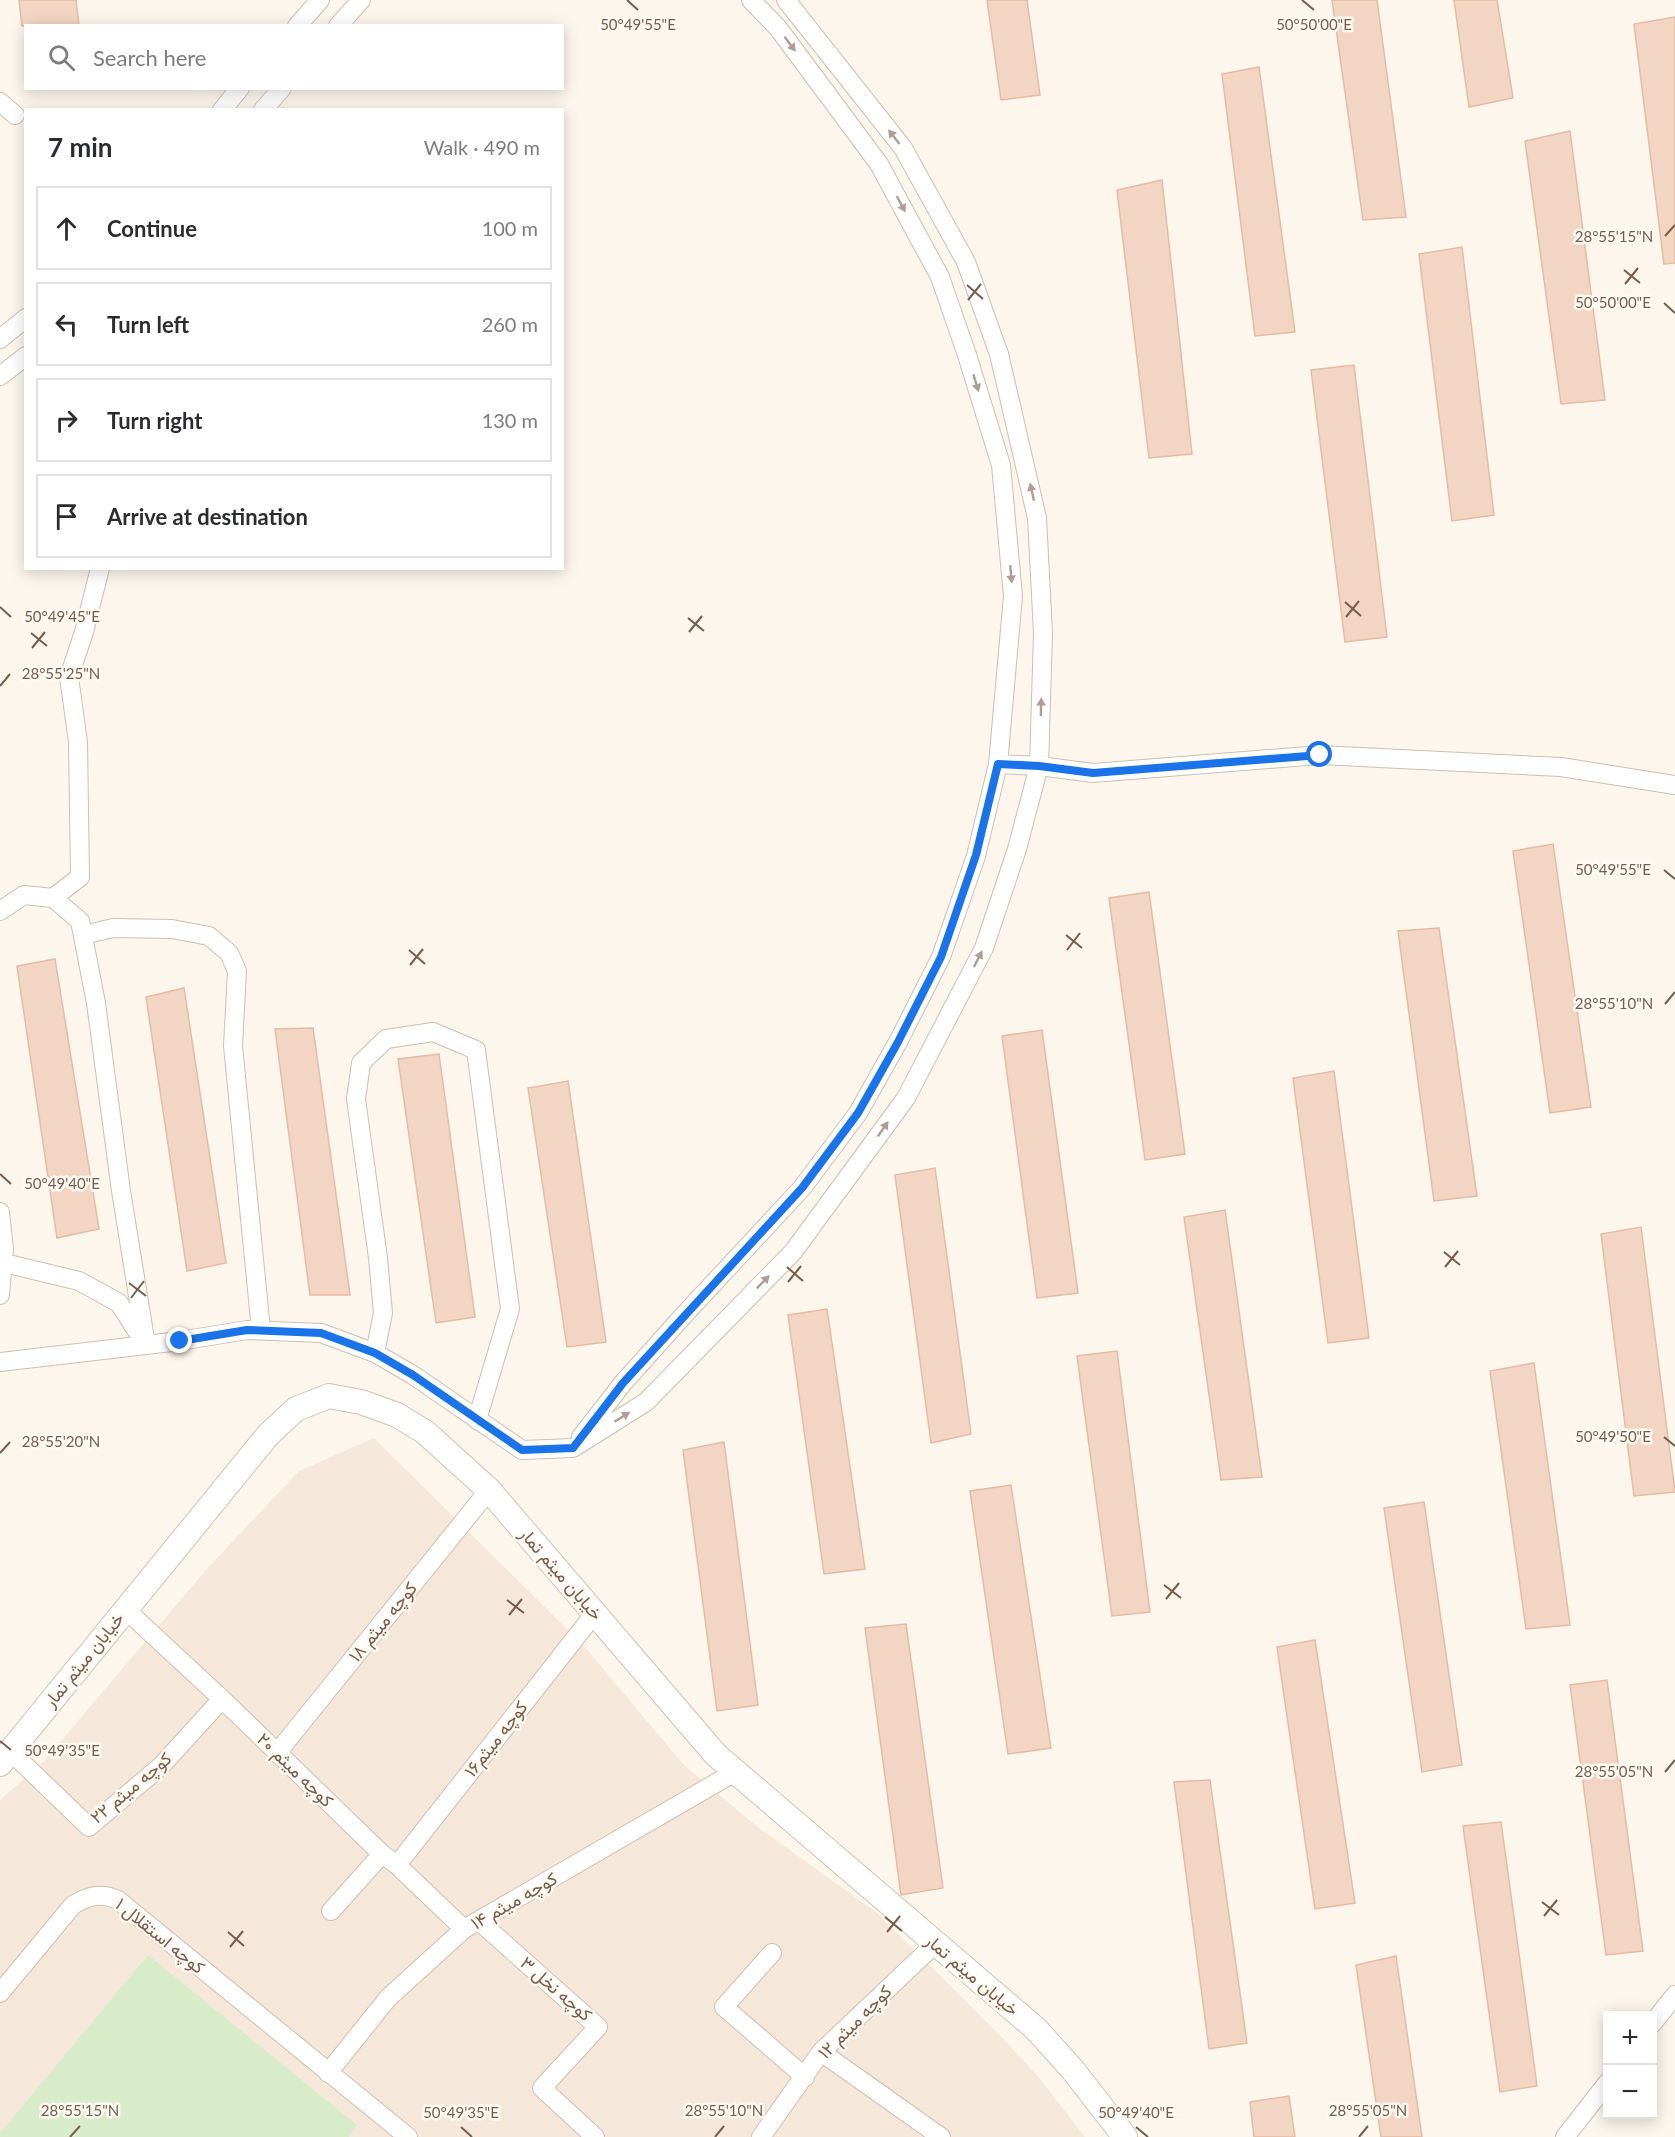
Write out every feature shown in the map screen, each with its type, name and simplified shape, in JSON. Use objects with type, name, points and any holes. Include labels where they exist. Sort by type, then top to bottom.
[{"type":"street","points":[[299,24],[320,0]]},
{"type":"street","points":[[340,24],[361,0]]},
{"type":"street","points":[[573,1448],[623,1383],[802,1188],[858,1113],[898,1042],[941,957],[976,855],[998,764],[1013,596],[1001,465],[967,355],[940,277],[879,164],[778,28],[751,0]]},
{"type":"street","points":[[0,1362],[146,1345],[247,1330],[321,1333],[375,1353],[413,1375],[522,1450],[573,1448],[646,1402],[793,1252],[906,1098],[984,948],[1017,849],[1039,766],[1043,633],[1038,518],[999,354],[966,262],[903,148],[786,0]]},
{"type":"street","points":[[224,108],[238,90]]},
{"type":"street","points":[[265,108],[280,90]]},
{"type":"street","points":[[0,102],[15,115]]},
{"type":"street","points":[[940,277],[966,262]]},
{"type":"street","points":[[0,339],[24,320]]},
{"type":"street","points":[[0,376],[24,358]]},
{"type":"street","points":[[53,898],[80,877],[78,742],[69,677],[84,632],[100,570]]},
{"type":"street","points":[[998,764],[1039,766],[1093,773],[1320,755],[1561,767],[1675,785]]},
{"type":"street","points":[[0,911],[24,895],[53,898],[80,921],[96,1003],[121,1191],[146,1345]]},
{"type":"street","points":[[83,935],[113,928],[172,929],[209,936],[229,953],[237,971],[233,1046],[261,1330]]},
{"type":"street","points":[[375,1353],[383,1313],[378,1258],[356,1099],[361,1063],[386,1039],[433,1032],[476,1050],[510,1309],[477,1420]]},
{"type":"street","points":[[0,1212],[4,1249],[0,1295]]},
{"type":"street","points":[[2,1263],[79,1281],[119,1303],[146,1345]]},
{"type":"street","name":"خیابان میثم تمار","points":[[5,1758],[267,1435],[296,1409],[329,1396],[361,1402],[397,1415],[425,1432],[489,1490],[716,1755],[1036,2029],[1072,2069],[1125,2137]]},
{"type":"street","name":"کوچه میثم ۱۸","points":[[277,1753],[489,1490]]},
{"type":"street","name":"کوچه میثم ۲۰","points":[[125,1610],[222,1698],[390,1860],[472,1925]]},
{"type":"street","name":"کوچه میثم۱۶","points":[[331,1911],[390,1860],[595,1614]]},
{"type":"street","name":"کوچه میثم ۲۲","points":[[5,1758],[89,1827],[162,1765],[222,1698]]},
{"type":"street","name":"کوچه میثم ۱۴","points":[[328,2073],[388,1998],[472,1925],[735,1772]]},
{"type":"street","name":"کوچه استقلال ۱","points":[[0,1993],[73,1905],[87,1897],[109,1896],[118,1900],[328,2073]]},
{"type":"street","name":"کوچه نخل ۳","points":[[472,1925],[598,2026],[542,2088],[594,2137]]},
{"type":"street","name":"کوچه میثم ۱۲","points":[[762,2137],[821,2052],[936,1943]]},
{"type":"street","points":[[772,1953],[724,2007],[805,2077]]},
{"type":"street","points":[[1657,2019],[1675,1995]]},
{"type":"street","points":[[821,2052],[941,2137]]},
{"type":"street","points":[[328,2073],[408,2137]]},
{"type":"street","points":[[1565,2137],[1603,2088]]},
{"type":"shaded area","points":[[374,1438],[583,1645],[684,1765],[755,1825],[876,1912],[1001,2036],[1040,2079],[1085,2137],[0,2137],[0,1800],[44,1761],[205,1571],[299,1471]]},
{"type":"green space","points":[[148,1955],[357,2125],[349,2137],[0,2137],[0,2133]]},
{"type":"building","points":[[19,0],[76,0],[79,24],[24,24],[22,26]]},
{"type":"building","points":[[987,0],[1027,0],[1040,95],[1001,100]]},
{"type":"building","points":[[1332,0],[1377,0],[1406,217],[1363,220]]},
{"type":"building","points":[[1454,0],[1497,0],[1513,98],[1469,107]]},
{"type":"building","points":[[1675,17],[1675,263],[1664,264],[1634,24]]},
{"type":"building","points":[[1259,67],[1295,332],[1255,336],[1222,74]]},
{"type":"building","points":[[1570,131],[1605,400],[1561,404],[1525,141]]},
{"type":"building","points":[[1162,180],[1192,454],[1149,458],[1117,190]]},
{"type":"building","points":[[1462,247],[1494,515],[1452,521],[1419,254]]},
{"type":"building","points":[[1354,365],[1387,637],[1345,642],[1311,370]]},
{"type":"building","points":[[1553,844],[1591,1107],[1550,1113],[1513,851]]},
{"type":"building","points":[[1149,892],[1185,1154],[1145,1160],[1109,898]]},
{"type":"building","points":[[1439,928],[1477,1196],[1434,1201],[1398,931]]},
{"type":"building","points":[[55,959],[99,1229],[57,1238],[17,966]]},
{"type":"building","points":[[184,988],[226,1263],[187,1271],[146,997]]},
{"type":"building","points":[[313,1028],[350,1295],[310,1295],[275,1029]]},
{"type":"building","points":[[1042,1030],[1078,1293],[1037,1298],[1002,1036]]},
{"type":"building","points":[[439,1054],[475,1317],[436,1323],[398,1059]]},
{"type":"building","points":[[1334,1071],[1369,1338],[1328,1343],[1293,1078]]},
{"type":"building","points":[[568,1081],[606,1342],[567,1347],[528,1088]]},
{"type":"building","points":[[935,1168],[971,1434],[931,1443],[895,1175]]},
{"type":"building","points":[[1225,1210],[1262,1477],[1221,1480],[1184,1217]]},
{"type":"building","points":[[1641,1227],[1675,1492],[1634,1496],[1601,1234]]},
{"type":"building","points":[[827,1309],[865,1569],[824,1574],[788,1315]]},
{"type":"building","points":[[1117,1351],[1150,1612],[1112,1616],[1077,1356]]},
{"type":"building","points":[[1534,1363],[1570,1625],[1526,1629],[1490,1371]]},
{"type":"building","points":[[724,1442],[758,1705],[717,1711],[683,1450]]},
{"type":"building","points":[[1011,1485],[1051,1748],[1008,1754],[970,1491]]},
{"type":"building","points":[[1424,1502],[1462,1765],[1422,1772],[1384,1508]]},
{"type":"building","points":[[906,1624],[943,1888],[901,1895],[865,1628]]},
{"type":"building","points":[[1315,1640],[1355,1903],[1315,1909],[1277,1647]]},
{"type":"building","points":[[1607,1680],[1643,1951],[1606,1955],[1570,1685]]},
{"type":"building","points":[[1210,1780],[1247,2043],[1209,2049],[1174,1782]]},
{"type":"building","points":[[1501,1822],[1537,2086],[1500,2092],[1463,1826]]},
{"type":"building","points":[[1396,1956],[1422,2137],[1381,2137],[1356,1965]]},
{"type":"building","points":[[1289,2096],[1295,2137],[1254,2137],[1250,2102]]},
{"type":"route","points":[[180,1341],[247,1330],[321,1333],[375,1353],[413,1375],[522,1450],[573,1448],[623,1383],[802,1188],[858,1113],[898,1042],[941,957],[976,855],[998,764],[1039,766],[1093,773],[1320,755]]}]
